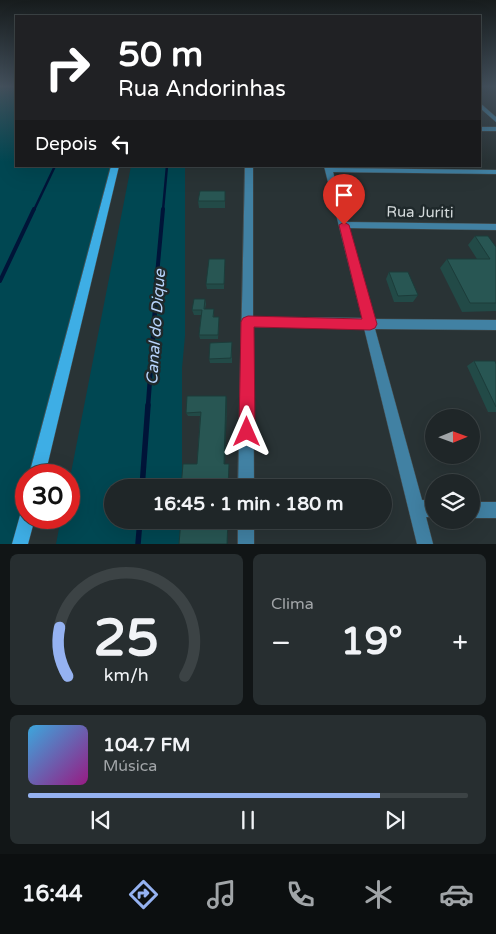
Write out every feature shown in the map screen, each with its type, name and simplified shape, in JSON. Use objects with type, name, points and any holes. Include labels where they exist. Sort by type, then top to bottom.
[{"type":"main road","points":[[40,464],[115,167]]},
{"type":"main road","points":[[20,544],[24,529]]},
{"type":"street","points":[[481,129],[496,129]]},
{"type":"street","points":[[246,479],[249,167]]},
{"type":"street","points":[[425,544],[329,168],[496,172]]},
{"type":"street","name":"Rua Juriti","points":[[344,225],[496,227]]},
{"type":"street","points":[[248,322],[496,325]]},
{"type":"street","points":[[416,508],[425,508]]},
{"type":"street","points":[[480,510],[496,510]]},
{"type":"street","points":[[246,529],[246,544]]},
{"type":"shaded area","points":[[0,112],[15,112],[15,167],[115,167],[41,464],[15,464],[15,529],[23,529],[19,544],[0,544]]},
{"type":"shaded area","points":[[131,167],[185,167],[185,336],[182,368],[182,479],[104,479],[104,529],[182,529],[182,544],[56,544],[59,529],[80,529],[80,464],[73,464]]},
{"type":"building","points":[[200,191],[225,191],[225,201],[198,201]]},
{"type":"building","points":[[475,236],[488,236],[496,247],[496,303],[470,303],[447,259],[490,259]]},
{"type":"building","points":[[209,259],[225,259],[224,284],[206,284]]},
{"type":"building","points":[[389,272],[408,272],[418,295],[398,296]]},
{"type":"building","points":[[194,299],[205,299],[204,309],[214,309],[213,317],[219,317],[218,335],[199,335],[202,310],[192,310]]},
{"type":"building","points":[[232,342],[231,358],[209,359],[210,343]]},
{"type":"building","points":[[474,361],[495,361],[496,407]]},
{"type":"building","points":[[187,396],[226,396],[224,464],[229,464],[228,479],[182,479],[183,464],[197,464],[201,412],[186,413]]},
{"type":"building","points":[[180,529],[228,529],[227,544],[179,544]]},
{"type":"waterway","points":[[34,210],[55,167]]},
{"type":"waterway","name":"Canal do Dique","points":[[163,210],[167,167]]},
{"type":"waterway","points":[[0,281],[34,209]]},
{"type":"waterway","name":"Canal do Dique","points":[[155,297],[163,209]]},
{"type":"waterway","name":"Canal do Dique","points":[[148,406],[156,296]]},
{"type":"waterway","name":"Canal do Dique","points":[[143,479],[148,405]]},
{"type":"waterway","name":"Canal do Dique","points":[[138,544],[139,529]]},
{"type":"route","points":[[247,432],[248,322],[370,324],[344,225]]}]
